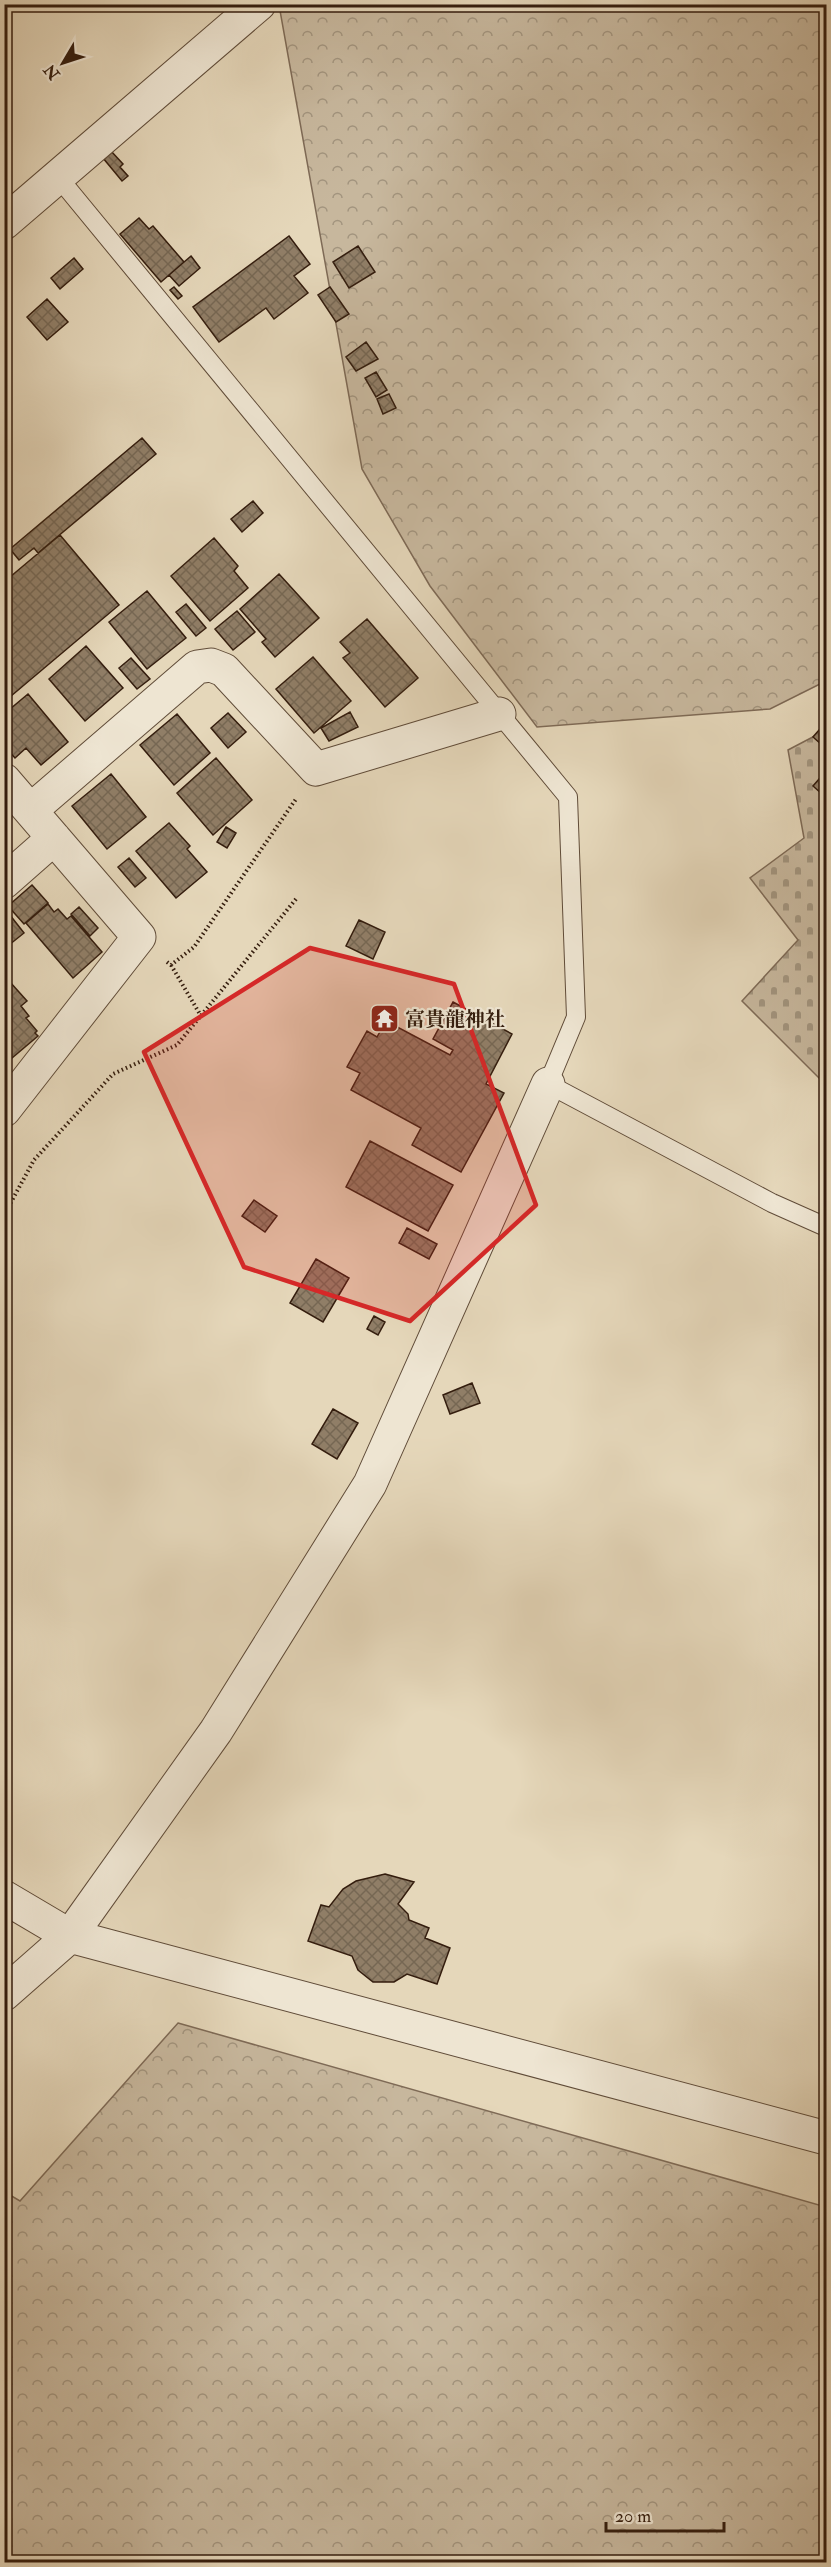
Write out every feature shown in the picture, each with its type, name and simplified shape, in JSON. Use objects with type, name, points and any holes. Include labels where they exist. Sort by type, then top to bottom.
[{"type":"street","points":[[4,223],[260,4]]},
{"type":"street","points":[[31,810],[197,667],[211,665],[224,670],[316,769],[499,714]]},
{"type":"street","points":[[4,780],[139,937],[4,1110]]},
{"type":"street","points":[[4,882],[54,838]]},
{"type":"street","points":[[4,1994],[70,1936],[216,1731],[370,1484],[548,1084]]},
{"type":"street","points":[[4,1897],[70,1936],[826,2138]]},
{"type":"lane","points":[[58,177],[568,797],[576,1017],[548,1084],[772,1203],[826,1227]]},
{"type":"path","points":[[171,965],[194,947],[316,769]]},
{"type":"path","points":[[4,1215],[34,1160],[113,1074],[177,1045],[296,899]]},
{"type":"path","points":[[139,937],[171,965],[201,1016]]},
{"type":"path","points":[[4,1364],[4,1375]]},
{"type":"highlighted area","points":[[310,948],[454,984],[536,1205],[410,1321],[244,1267],[144,1052]]},
{"type":"green space","points":[[279,5],[826,5],[826,681],[770,709],[537,727],[430,586],[362,469]]},
{"type":"green space","points":[[826,730],[826,1085],[742,1001],[798,940],[750,878],[804,838],[788,750]]},
{"type":"green space","points":[[178,2023],[826,2207],[826,2562],[5,2562],[5,2192],[20,2201]]},
{"type":"building","points":[[111,151],[123,164],[120,167],[128,176],[122,181],[103,158]]},
{"type":"building","points":[[139,218],[149,229],[153,226],[184,262],[161,282],[120,234]]},
{"type":"building","points":[[289,236],[310,264],[294,276],[308,293],[274,319],[266,308],[219,342],[193,307]]},
{"type":"building","points":[[358,246],[375,272],[349,288],[333,262]]},
{"type":"building","points":[[191,256],[200,268],[179,286],[169,275]]},
{"type":"building","points":[[74,258],[83,269],[60,289],[51,278]]},
{"type":"building","points":[[174,287],[182,296],[178,299],[170,290]]},
{"type":"building","points":[[330,287],[349,314],[336,322],[318,295]]},
{"type":"building","points":[[47,299],[68,322],[47,340],[27,317]]},
{"type":"building","points":[[366,342],[378,359],[356,371],[346,357]]},
{"type":"building","points":[[376,372],[387,390],[376,397],[365,378]]},
{"type":"building","points":[[389,394],[396,408],[383,414],[377,399]]},
{"type":"building","points":[[142,438],[156,454],[38,553],[34,548],[19,560],[10,549]]},
{"type":"building","points":[[253,501],[263,513],[242,532],[231,519]]},
{"type":"building","points":[[60,535],[119,605],[4,702],[4,582]]},
{"type":"building","points":[[214,538],[238,566],[234,571],[248,588],[210,621],[171,576]]},
{"type":"building","points":[[279,574],[319,618],[275,657],[262,642],[266,639],[240,609]]},
{"type":"building","points":[[147,591],[186,638],[147,669],[109,622]]},
{"type":"building","points":[[186,604],[206,628],[196,636],[176,612]]},
{"type":"building","points":[[237,611],[255,632],[233,650],[215,629]]},
{"type":"building","points":[[367,619],[418,678],[385,707],[343,658],[350,653],[340,642]]},
{"type":"building","points":[[86,646],[123,688],[85,721],[49,679]]},
{"type":"building","points":[[313,657],[351,701],[314,733],[276,689]]},
{"type":"building","points":[[131,658],[150,679],[137,689],[119,668]]},
{"type":"building","points":[[28,694],[68,742],[41,765],[26,748],[15,758],[4,746],[4,714]]},
{"type":"building","points":[[350,712],[358,727],[329,741],[321,728]]},
{"type":"building","points":[[228,713],[246,732],[228,748],[211,728]]},
{"type":"building","points":[[177,714],[210,753],[174,785],[140,745]]},
{"type":"building","points":[[826,722],[826,740],[822,745],[813,737]]},
{"type":"building","points":[[216,758],[252,800],[213,835],[177,793]]},
{"type":"building","points":[[826,771],[826,789],[822,794],[813,786]]},
{"type":"building","points":[[111,774],[146,817],[107,849],[72,806]]},
{"type":"building","points":[[169,823],[190,846],[187,849],[207,872],[176,898],[136,851]]},
{"type":"building","points":[[226,827],[236,833],[227,848],[217,842]]},
{"type":"building","points":[[129,858],[146,878],[135,887],[118,867]]},
{"type":"building","points":[[32,885],[48,903],[24,924],[8,906]]},
{"type":"building","points":[[48,904],[54,912],[58,909],[67,919],[71,916],[102,952],[73,978],[26,923]]},
{"type":"building","points":[[79,907],[98,928],[90,936],[71,914]]},
{"type":"building","points":[[6,910],[24,933],[4,949],[4,911]]},
{"type":"building","points":[[359,920],[385,932],[373,959],[346,946]]},
{"type":"building","points":[[10,982],[27,1001],[21,1006],[29,1016],[26,1018],[37,1031],[35,1033],[38,1036],[12,1058],[4,1050],[4,987]]},
{"type":"building","points":[[453,1002],[512,1034],[486,1084],[504,1093],[461,1172],[412,1145],[421,1128],[351,1090],[360,1073],[347,1067],[367,1031],[377,1037],[386,1021],[450,1055],[453,1050],[433,1039]]},
{"type":"building","points":[[370,1141],[453,1185],[428,1231],[346,1187]]},
{"type":"building","points":[[254,1200],[277,1216],[265,1232],[242,1216]]},
{"type":"building","points":[[407,1228],[437,1244],[429,1259],[399,1243]]},
{"type":"building","points":[[316,1259],[349,1278],[323,1322],[290,1303]]},
{"type":"building","points":[[374,1316],[385,1322],[378,1335],[367,1329]]},
{"type":"building","points":[[472,1383],[480,1403],[450,1414],[443,1395]]},
{"type":"building","points":[[333,1409],[358,1423],[337,1459],[312,1444]]},
{"type":"building","points":[[385,1874],[414,1882],[398,1904],[408,1914],[409,1920],[429,1928],[425,1938],[450,1948],[437,1984],[407,1974],[394,1982],[373,1982],[358,1970],[352,1956],[308,1941],[321,1905],[329,1907],[343,1889],[356,1881]]},
{"type":"place","name":"富貴龍神社","points":[[384,1019]]}]
